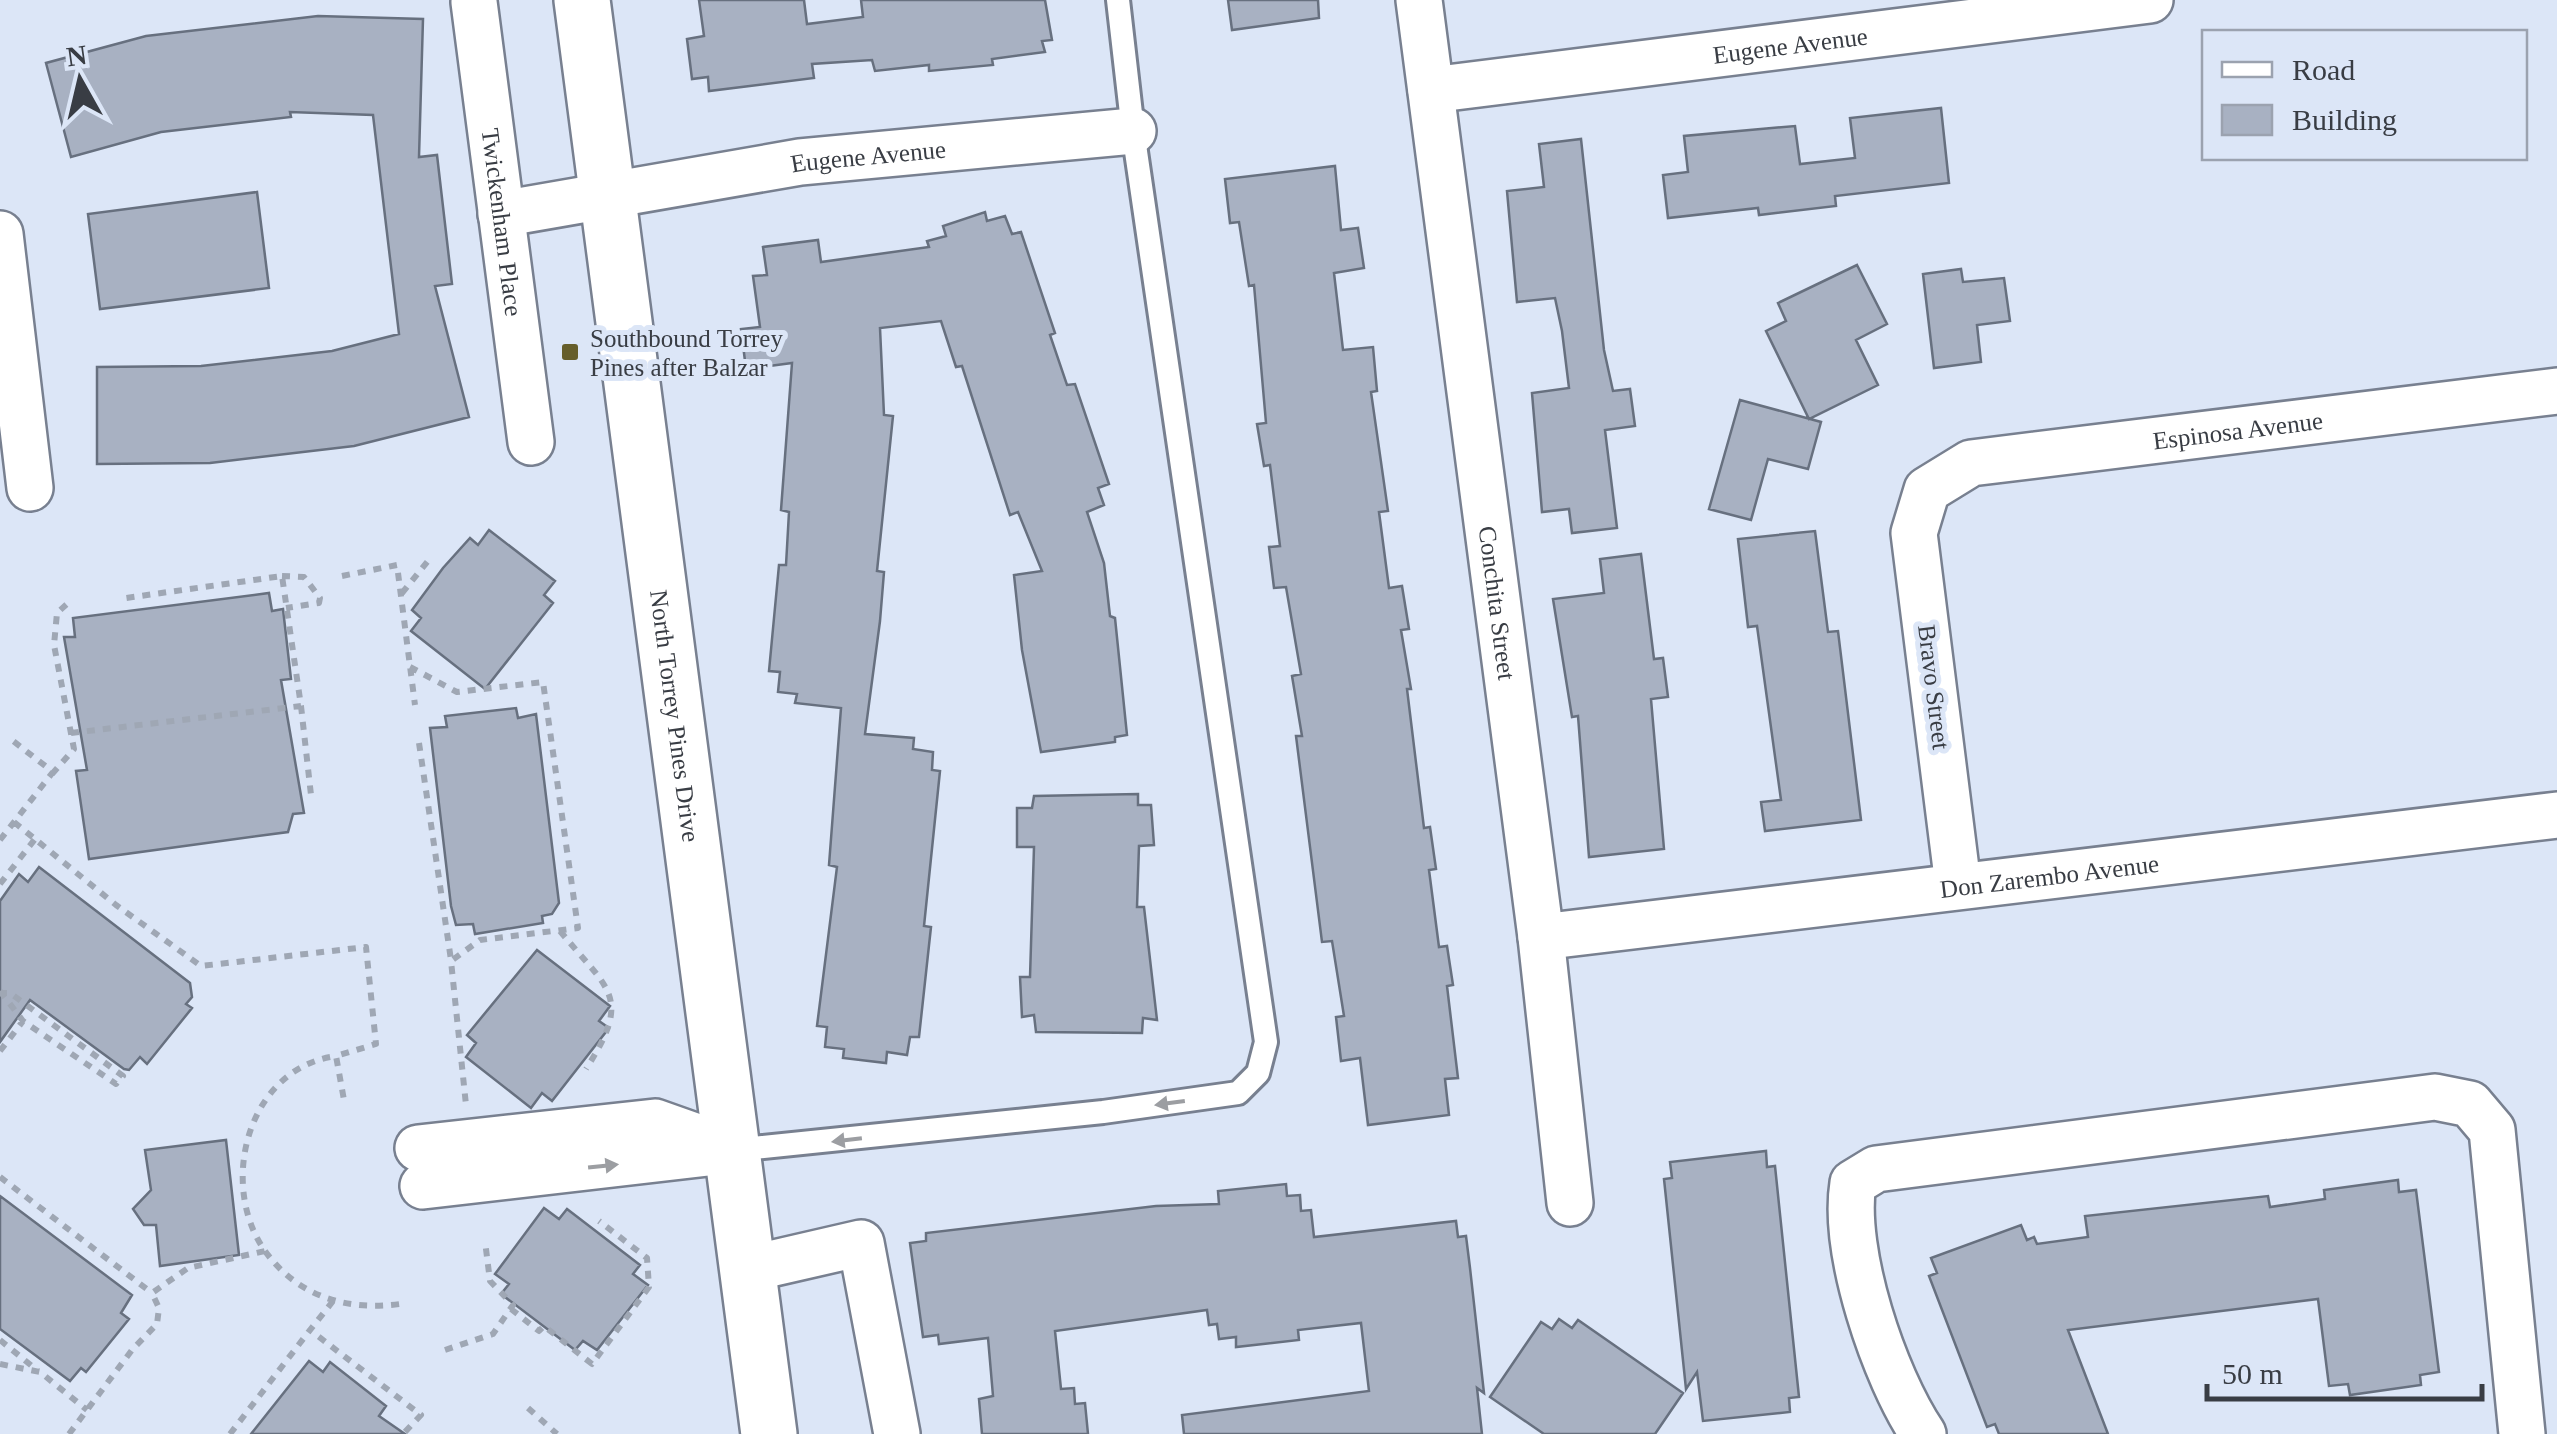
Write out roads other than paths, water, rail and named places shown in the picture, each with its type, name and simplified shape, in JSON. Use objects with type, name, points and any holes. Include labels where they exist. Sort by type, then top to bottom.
[{"type":"main road","name":"North Torrey Pines Drive","points":[[582,0],[770,1434]]},
{"type":"street","name":"Conchita Street","points":[[1419,0],[1542,937],[1570,1203]]},
{"type":"street","name":"Eugene Avenue","points":[[1431,90],[2150,0]]},
{"type":"street","name":"Twickenham Place","points":[[474,2],[530,442]]},
{"type":"street","name":"Eugene Avenue","points":[[501,214],[800,162],[1132,131]]},
{"type":"street","points":[[0,234],[30,488]]},
{"type":"street","name":"Espinosa Avenue","points":[[1927,490],[1970,463],[2557,391]]},
{"type":"street","name":"Bravo Street","points":[[1927,490],[1914,533],[1958,885]]},
{"type":"street","name":"Don Zarembo Avenue","points":[[1542,937],[2557,815]]},
{"type":"street","points":[[1902,1426],[1878,1346],[1849,1208],[1852,1182],[1876,1169],[2435,1097],[2470,1104],[2492,1130],[2522,1434]]},
{"type":"street","points":[[421,1167],[544,1153],[734,1150]]},
{"type":"street","points":[[748,1269],[861,1243],[897,1434]]},
{"type":"lane","points":[[734,1150],[1104,1112],[1238,1093],[1258,1073],[1266,1042],[1132,131],[1118,0]]},
{"type":"place","name":"Southbound Torrey Pines after Balzar","points":[[570,352]]}]
